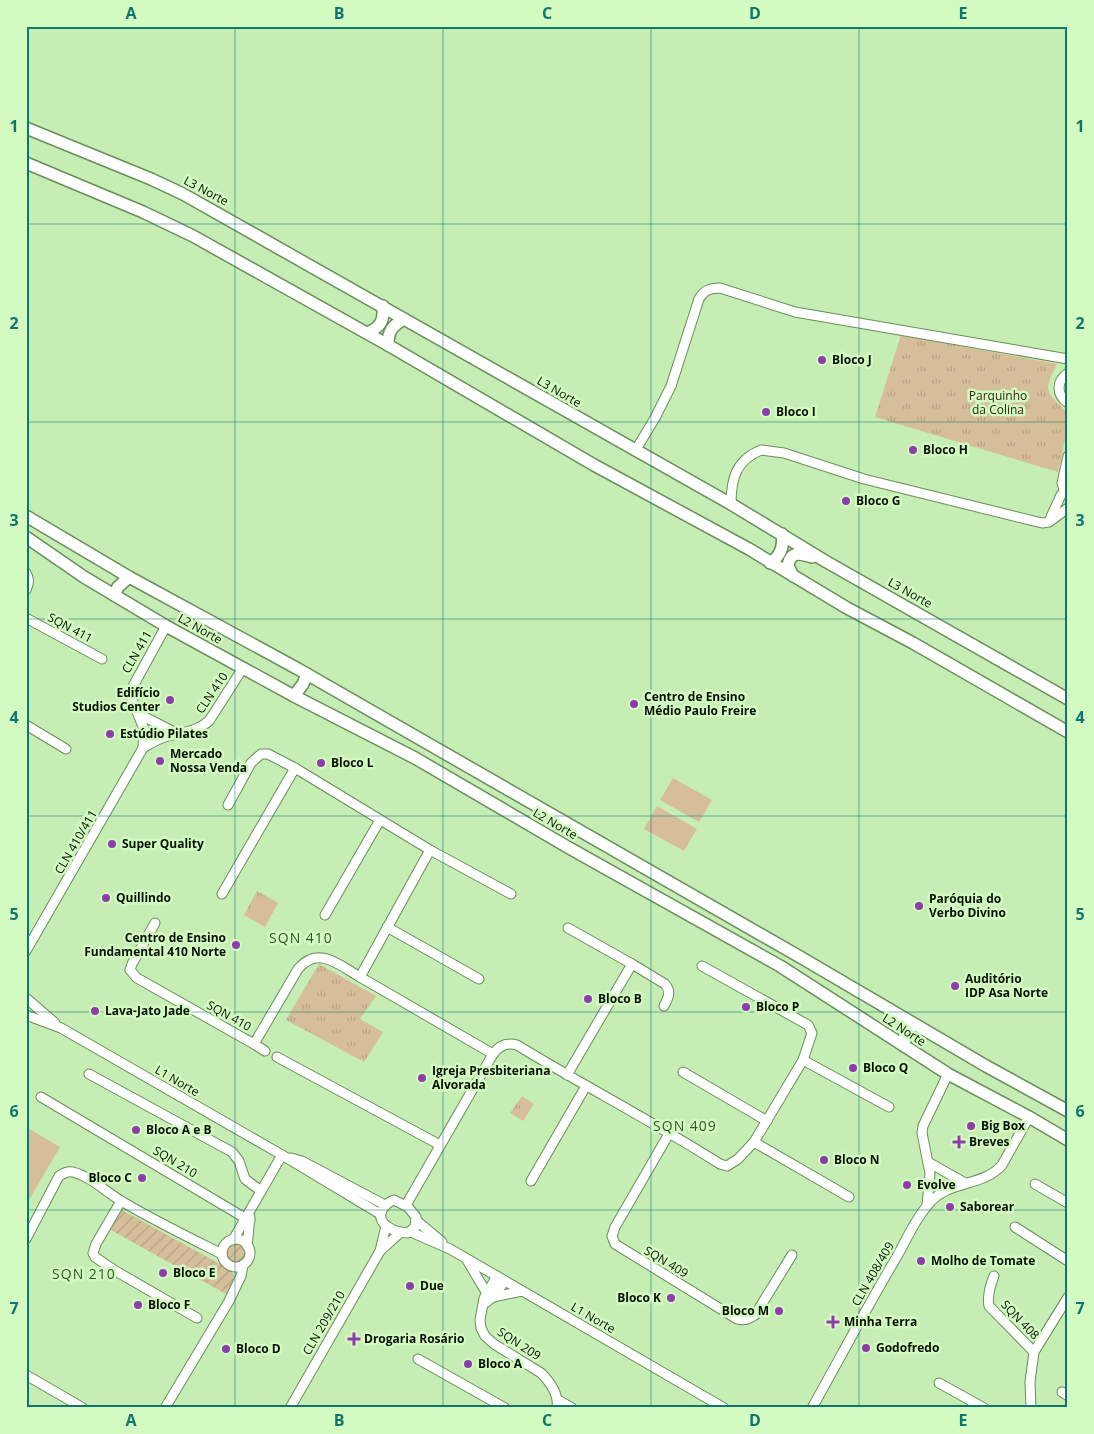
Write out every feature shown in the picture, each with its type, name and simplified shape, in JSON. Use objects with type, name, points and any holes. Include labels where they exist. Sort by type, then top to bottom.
[{"type":"main road","name":"L3 Norte","points":[[26,128],[183,194],[731,504],[825,561],[1068,698]]},
{"type":"main road","points":[[26,163],[143,212],[194,236],[367,333],[532,429],[1065,728]]},
{"type":"main road","points":[[367,333],[380,326],[383,319],[383,306]]},
{"type":"main road","points":[[388,345],[390,329],[404,319]]},
{"type":"main road","name":"L2 Norte","points":[[26,516],[129,577],[307,674],[1068,1111]]},
{"type":"main road","points":[[770,563],[781,551],[783,543],[782,534]]},
{"type":"main road","name":"L2 Norte","points":[[26,537],[114,595],[166,626],[294,696],[415,758],[571,849],[780,966],[948,1074],[1029,1116],[1068,1140]]},
{"type":"main road","points":[[793,576],[788,566],[795,553],[825,561]]},
{"type":"main road","points":[[114,595],[118,587],[129,577]]},
{"type":"main road","points":[[294,696],[303,684],[307,674]]},
{"type":"main road","points":[[904,1046],[905,1034],[914,1024]]},
{"type":"street","points":[[635,451],[655,418],[671,386],[699,299],[702,294],[712,288],[720,288],[796,312],[1066,359],[1068,372],[1059,385],[1060,395],[1067,404]]},
{"type":"street","points":[[731,504],[731,486],[739,467],[754,452],[762,450],[784,453],[864,479],[1019,517],[1048,522],[1068,506],[1063,501],[1064,491],[1062,483],[1067,460]]},
{"type":"street","points":[[1048,522],[1064,491]]},
{"type":"street","points":[[26,573],[29,583],[26,590]]},
{"type":"street","name":"SQN 411","points":[[26,618],[102,659]]},
{"type":"street","name":"CLN 411","points":[[143,748],[144,729],[131,697],[133,685],[166,626]]},
{"type":"street","name":"CLN 410","points":[[143,748],[159,739],[198,730],[209,721],[243,668]]},
{"type":"street","points":[[139,714],[178,734]]},
{"type":"street","points":[[26,725],[66,749]]},
{"type":"street","name":"CLN 410/411","points":[[26,956],[28,949],[143,748]]},
{"type":"street","points":[[228,805],[251,763],[262,754],[275,756],[430,850],[511,894]]},
{"type":"street","points":[[222,894],[296,768]]},
{"type":"street","points":[[325,915],[380,820]]},
{"type":"street","points":[[360,977],[430,850]]},
{"type":"street","name":"SQN 410","points":[[154,923],[132,964],[130,970],[133,974],[254,1044],[298,969],[307,960],[315,957],[327,958],[493,1054]]},
{"type":"street","points":[[388,927],[479,979]]},
{"type":"street","points":[[568,928],[659,979],[669,989],[664,1006]]},
{"type":"street","points":[[567,1075],[632,964]]},
{"type":"street","points":[[406,1205],[493,1054],[503,1045],[514,1044],[670,1132],[720,1164],[727,1166],[738,1159],[754,1142],[767,1120],[802,1060],[812,1033],[808,1025],[702,966]]},
{"type":"street","name":"L1 Norte","points":[[26,998],[61,1028]]},
{"type":"street","name":"L1 Norte","points":[[26,1015],[61,1028],[282,1155],[302,1161],[383,1210]]},
{"type":"street","points":[[254,1044],[265,1051]]},
{"type":"street","points":[[276,1057],[440,1145]]},
{"type":"street","points":[[802,1060],[889,1108]]},
{"type":"street","points":[[682,1072],[767,1120]]},
{"type":"street","points":[[89,1074],[232,1152],[239,1161],[245,1179],[261,1191]]},
{"type":"street","points":[[927,1205],[930,1185],[928,1162],[922,1133],[923,1126],[948,1074]]},
{"type":"street","points":[[531,1181],[586,1086]]},
{"type":"street","name":"SQN 210","points":[[41,1097],[247,1219]]},
{"type":"street","points":[[927,1205],[947,1189],[982,1179],[997,1171],[1029,1116]]},
{"type":"street","name":"SQN 409","points":[[670,1132],[613,1231],[612,1241],[617,1247],[737,1319],[743,1320],[756,1315],[792,1255]]},
{"type":"street","points":[[754,1142],[849,1197]]},
{"type":"street","points":[[165,1408],[229,1302],[241,1276],[243,1265],[248,1258],[247,1219],[250,1209],[282,1155]]},
{"type":"street","points":[[928,1162],[965,1183]]},
{"type":"street","points":[[26,1239],[59,1176],[65,1172],[71,1172],[80,1175],[162,1224],[222,1254]]},
{"type":"street","points":[[1035,1184],[1068,1203]]},
{"type":"street","points":[[394,1200],[406,1205],[417,1221],[415,1228],[411,1232],[401,1232],[386,1226],[382,1222],[383,1210],[394,1200]]},
{"type":"street","points":[[121,1201],[96,1244],[95,1258],[196,1318]]},
{"type":"street","name":"CLN 408/409","points":[[812,1408],[886,1274],[927,1205]]},
{"type":"street","points":[[243,1265],[231,1266],[224,1261],[222,1254],[224,1246],[233,1240],[247,1219]]},
{"type":"street","name":"L1 Norte","points":[[417,1221],[450,1249]]},
{"type":"street","name":"CLN 209/210","points":[[290,1408],[380,1251],[386,1226]]},
{"type":"street","points":[[1015,1227],[1068,1261]]},
{"type":"street","name":"CLN 209/210","points":[[380,1251],[401,1232]]},
{"type":"street","name":"L1 Norte","points":[[411,1232],[450,1249],[724,1408]]},
{"type":"street","points":[[233,1240],[240,1240],[247,1246]]},
{"type":"street","points":[[466,1258],[490,1295],[522,1290]]},
{"type":"street","name":"SQN 408","points":[[994,1276],[988,1299],[989,1306],[1034,1352]]},
{"type":"street","name":"SQN 209","points":[[501,1278],[484,1304],[480,1320],[485,1336],[494,1344],[541,1373],[546,1378],[558,1404],[572,1408]]},
{"type":"street","name":"SQN 408","points":[[1031,1408],[1030,1382],[1034,1352],[1068,1298]]},
{"type":"street","points":[[418,1359],[505,1408]]},
{"type":"street","points":[[26,1375],[83,1408]]},
{"type":"street","points":[[939,1382],[984,1408]]},
{"type":"green space","name":"Parquinho da Colina","points":[[901,335],[1057,364],[1049,382],[1049,392],[1068,414],[1068,426],[1058,472],[875,417]]},
{"type":"green space","points":[[673,778],[712,800],[699,822],[660,800]]},
{"type":"green space","points":[[657,806],[697,829],[684,851],[644,829]]},
{"type":"green space","points":[[257,891],[278,903],[265,927],[244,915]]},
{"type":"green space","points":[[269,898],[278,903],[264,926],[255,921]]},
{"type":"green space","points":[[319,964],[376,996],[360,1019],[383,1032],[364,1062],[286,1020]]},
{"type":"green space","points":[[522,1096],[534,1104],[523,1121],[510,1113]]},
{"type":"green space","points":[[26,1127],[60,1147],[26,1205]]},
{"type":"green space","points":[[120,1209],[229,1269],[234,1275],[234,1279],[226,1294],[109,1229]]},
{"type":"green space","points":[[232,1237],[243,1241],[247,1252],[243,1263],[232,1267],[221,1263],[217,1252],[221,1241]]},
{"type":"place","name":"Bloco J","points":[[822,360]]},
{"type":"place","name":"Bloco I","points":[[766,412]]},
{"type":"place","name":"Bloco H","points":[[913,450]]},
{"type":"place","name":"Bloco G","points":[[846,501]]},
{"type":"place","name":"Edifício Studios Center","points":[[170,700]]},
{"type":"place","name":"Centro de Ensino Médio Paulo Freire","points":[[634,704]]},
{"type":"place","name":"Estúdio Pilates","points":[[110,734]]},
{"type":"place","name":"Mercado Nossa Venda","points":[[160,761]]},
{"type":"place","name":"Bloco L","points":[[321,763]]},
{"type":"place","name":"Super Quality","points":[[112,844]]},
{"type":"place","name":"Quillindo","points":[[106,898]]},
{"type":"place","name":"Paróquia do Verbo Divino","points":[[919,906]]},
{"type":"place","name":"Centro de Ensino Fundamental 410 Norte","points":[[236,945]]},
{"type":"place","name":"Auditório IDP Asa Norte","points":[[955,986]]},
{"type":"place","name":"Bloco B","points":[[588,999]]},
{"type":"place","name":"Bloco P","points":[[746,1007]]},
{"type":"place","name":"Lava-Jato Jade","points":[[95,1011]]},
{"type":"place","name":"Bloco Q","points":[[853,1068]]},
{"type":"place","name":"Igreja Presbiteriana Alvorada","points":[[422,1078]]},
{"type":"place","name":"Big Box","points":[[971,1126]]},
{"type":"place","name":"Bloco A e B","points":[[136,1130]]},
{"type":"place","name":"Breves","points":[[959,1142]]},
{"type":"place","name":"Bloco N","points":[[824,1160]]},
{"type":"place","name":"Bloco C","points":[[142,1178]]},
{"type":"place","name":"Evolve","points":[[907,1185]]},
{"type":"place","name":"Saborear","points":[[950,1207]]},
{"type":"place","name":"Molho de Tomate","points":[[921,1261]]},
{"type":"place","name":"Bloco E","points":[[163,1273]]},
{"type":"place","name":"Due","points":[[410,1286]]},
{"type":"place","name":"Bloco K","points":[[671,1298]]},
{"type":"place","name":"Bloco F","points":[[138,1305]]},
{"type":"place","name":"Bloco M","points":[[779,1311]]},
{"type":"place","name":"Minha Terra","points":[[833,1322]]},
{"type":"place","name":"Drogaria Rosário","points":[[354,1339]]},
{"type":"place","name":"Godofredo","points":[[866,1348]]},
{"type":"place","name":"Bloco D","points":[[226,1349]]},
{"type":"place","name":"Bloco A","points":[[468,1364]]},
{"type":"district","name":"SQN 410","points":[[301,938]]},
{"type":"district","name":"SQN 409","points":[[685,1126]]},
{"type":"district","name":"SQN 210","points":[[84,1274]]}]
